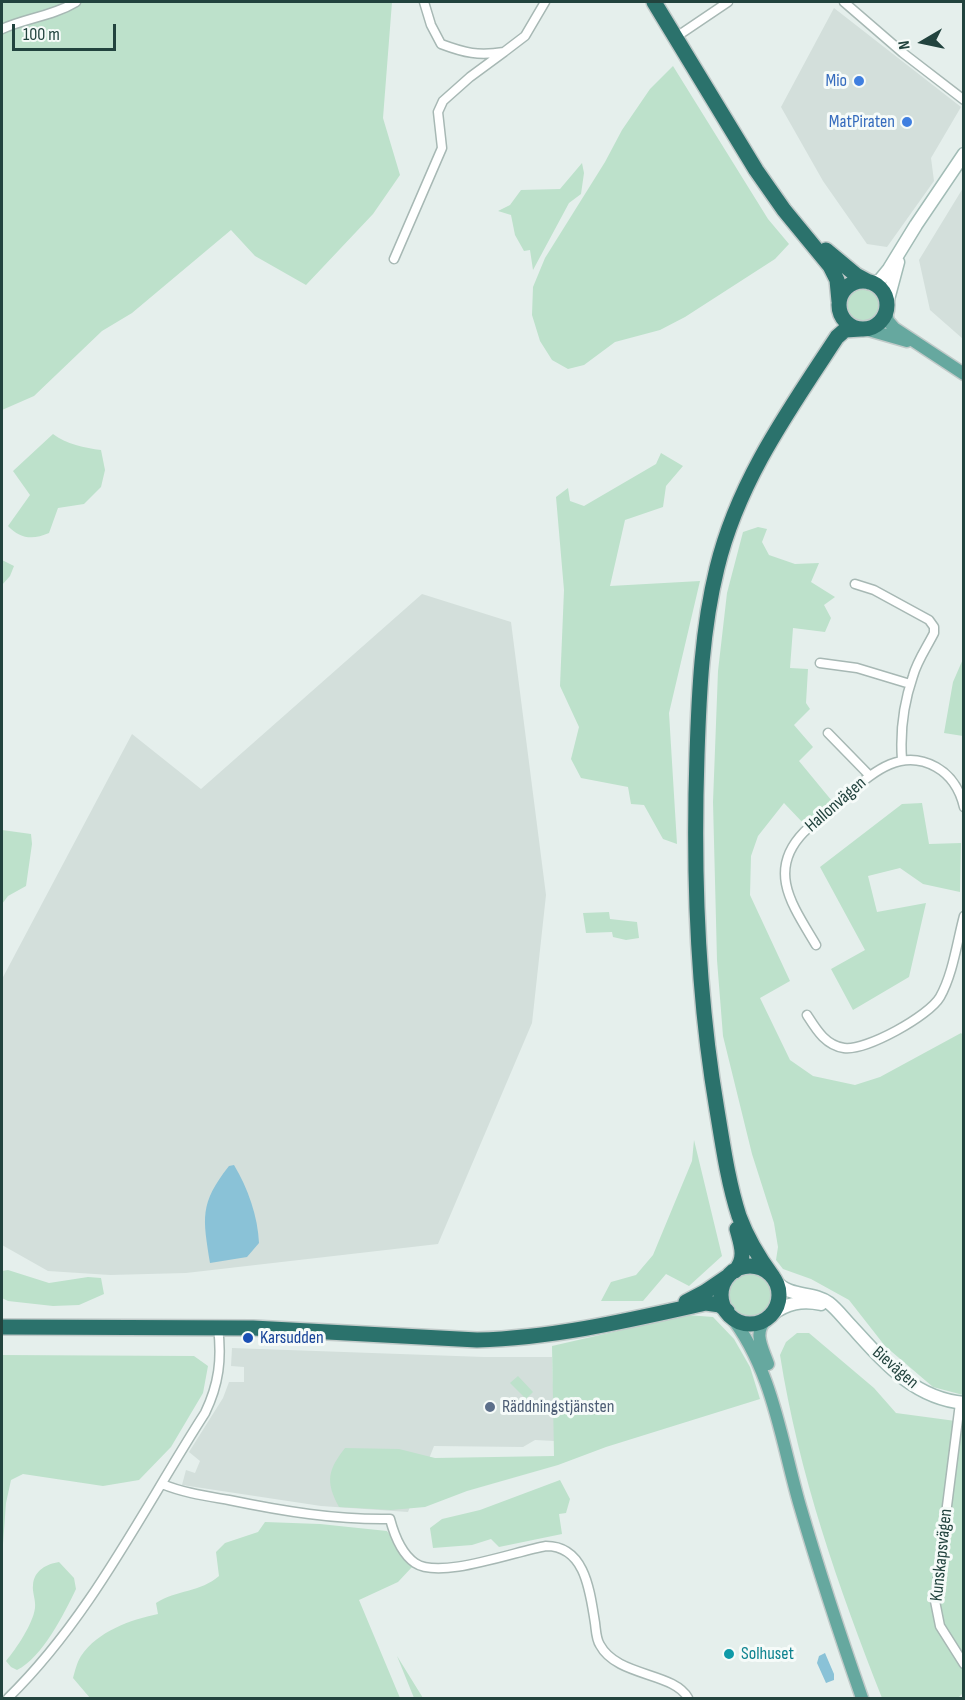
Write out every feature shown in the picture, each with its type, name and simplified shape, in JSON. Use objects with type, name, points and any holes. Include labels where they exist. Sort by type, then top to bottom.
[{"type":"highway","points":[[2,1327],[312,1329],[477,1340],[511,1339],[568,1331],[710,1302],[720,1305],[738,1321],[748,1324],[758,1323],[769,1317],[776,1308],[779,1290],[747,1235],[729,1182],[709,1061],[699,935],[695,815],[702,655],[717,567],[746,484],[772,436],[842,332],[850,329],[863,329],[879,323],[886,309],[884,293],[831,255],[794,215],[679,35],[654,2]]},
{"type":"highway","points":[[664,2],[679,35],[761,177],[784,210],[830,266],[837,280],[841,316],[847,324],[863,329]]},
{"type":"highway","points":[[824,357],[843,291],[861,281],[870,283]]},
{"type":"highway","points":[[728,1313],[722,1302],[722,1292],[725,1282],[742,1262],[743,1251],[729,1193],[729,1182]]},
{"type":"highway","points":[[667,1311],[705,1292],[745,1266],[765,1270],[774,1279]]},
{"type":"main road","points":[[886,309],[891,325],[963,374]]},
{"type":"main road","points":[[863,329],[917,344]]},
{"type":"main road","points":[[728,1313],[750,1343],[765,1376],[811,1543],[862,1698]]},
{"type":"main road","points":[[769,1317],[760,1327],[760,1343],[773,1381],[818,1545],[869,1698]]},
{"type":"street","points":[[2,29],[25,20],[57,12],[75,2]]},
{"type":"street","points":[[424,2],[431,25],[441,44],[463,53],[483,55],[504,52]]},
{"type":"street","points":[[394,259],[442,148],[438,112],[442,101],[525,36],[545,2]]},
{"type":"street","points":[[679,35],[728,2]]},
{"type":"street","points":[[844,2],[903,53],[963,100]]},
{"type":"street","points":[[870,283],[883,277],[963,154]]},
{"type":"street","points":[[886,309],[903,247]]},
{"type":"street","points":[[855,584],[874,590],[929,620],[934,628],[934,633],[910,684],[903,721],[902,760],[923,761],[942,770],[956,784],[963,807]]},
{"type":"street","points":[[820,663],[857,668],[910,684]]},
{"type":"street","points":[[828,734],[869,775]]},
{"type":"street","name":"Hallonvägen","points":[[816,945],[789,896],[785,878],[788,856],[796,840],[804,832],[869,775],[889,763],[902,760]]},
{"type":"street","points":[[807,1015],[824,1038],[833,1044],[853,1048],[871,1042],[926,1012],[934,1005],[943,990],[963,916]]},
{"type":"street","name":"Bievägen","points":[[774,1279],[788,1291],[810,1294],[833,1306],[904,1380],[931,1395],[962,1403]]},
{"type":"street","name":"Bievägen","points":[[769,1317],[786,1306],[804,1302],[822,1304],[838,1313]]},
{"type":"street","points":[[8,1698],[35,1670],[88,1600],[205,1413],[214,1393],[220,1364],[218,1328]]},
{"type":"street","name":"Kunskapsvägen","points":[[962,1403],[935,1601],[940,1626],[963,1664]]},
{"type":"street","points":[[162,1484],[187,1493],[282,1510],[390,1519],[396,1538],[414,1562],[433,1569],[454,1567],[546,1546],[561,1548],[572,1555],[583,1570],[598,1642],[607,1655],[618,1665],[674,1686],[688,1698]]},
{"type":"shaded area","points":[[834,8],[961,107],[931,158],[934,181],[887,247],[867,244],[823,181],[781,107]]},
{"type":"shaded area","points":[[963,188],[963,339],[930,310],[919,260]]},
{"type":"shaded area","points":[[422,594],[511,622],[546,895],[532,1023],[438,1244],[186,1273],[110,1275],[48,1271],[2,1245],[2,979],[132,734],[201,789]]},
{"type":"shaded area","points":[[232,1348],[484,1357],[552,1357],[555,1441],[535,1440],[523,1447],[434,1446],[408,1512],[321,1506],[182,1485],[186,1470],[195,1473],[200,1461],[189,1452],[223,1398],[229,1382],[244,1382],[244,1367],[231,1366]]},
{"type":"green space","points":[[2,2],[392,2],[383,118],[400,175],[373,214],[306,285],[255,256],[231,230],[132,313],[102,331],[34,396],[2,410]]},
{"type":"green space","points":[[673,66],[768,219],[789,244],[775,259],[685,317],[660,330],[615,342],[584,365],[568,369],[552,360],[540,341],[532,315],[533,287],[545,258],[605,162],[622,130],[650,89]]},
{"type":"green space","points":[[582,163],[584,173],[581,194],[569,203],[533,270],[530,250],[524,251],[515,235],[511,215],[498,211],[510,205],[521,190],[560,189]]},
{"type":"green space","points":[[862,289],[874,294],[879,306],[874,318],[862,323],[850,318],[845,306],[850,294]]},
{"type":"green space","points":[[53,434],[76,445],[101,450],[105,470],[101,487],[84,504],[58,508],[49,533],[38,537],[22,536],[8,526],[30,495],[13,471]]},
{"type":"green space","points":[[661,453],[683,466],[666,486],[663,507],[625,520],[610,586],[700,581],[669,713],[677,844],[663,839],[644,805],[631,804],[628,787],[581,778],[571,759],[579,727],[560,686],[564,590],[556,497],[568,488],[570,501],[584,506],[656,464]]},
{"type":"green space","points":[[758,527],[767,529],[762,542],[769,555],[795,564],[819,563],[811,582],[835,597],[824,605],[831,618],[825,632],[793,628],[790,668],[808,669],[806,703],[810,709],[794,725],[813,747],[799,761],[832,801],[804,824],[784,803],[758,836],[751,856],[750,895],[790,981],[760,998],[790,1060],[813,1076],[855,1085],[880,1077],[961,1033],[963,1035],[963,1395],[933,1387],[885,1346],[849,1300],[811,1279],[783,1269],[776,1260],[778,1247],[774,1223],[752,1154],[723,1036],[717,960],[713,802],[718,671],[727,593],[743,532]]},
{"type":"green space","points":[[2,560],[14,566],[10,576],[2,585]]},
{"type":"green space","points":[[963,659],[963,736],[944,733],[953,682]]},
{"type":"green space","points":[[922,803],[929,844],[961,843],[960,892],[923,884],[900,868],[868,876],[877,912],[926,903],[909,977],[853,1010],[831,969],[865,950],[820,867],[902,804]]},
{"type":"green space","points":[[2,830],[31,834],[32,844],[26,886],[8,896],[2,904]]},
{"type":"green space","points":[[609,912],[610,919],[637,922],[639,938],[626,940],[613,937],[612,932],[586,933],[583,913]]},
{"type":"green space","points":[[694,1140],[722,1256],[689,1286],[666,1274],[643,1301],[601,1301],[611,1282],[636,1275],[653,1255],[692,1161]]},
{"type":"green space","points":[[8,1270],[49,1283],[88,1277],[101,1278],[104,1294],[79,1305],[53,1306],[8,1301],[2,1298],[2,1271]]},
{"type":"green space","points":[[750,1272],[766,1279],[773,1295],[766,1311],[750,1318],[734,1311],[727,1295],[734,1279]]},
{"type":"green space","points":[[687,1315],[713,1317],[734,1339],[750,1367],[760,1399],[606,1447],[558,1465],[467,1491],[425,1507],[391,1510],[339,1507],[332,1490],[330,1476],[345,1448],[399,1449],[435,1458],[554,1456],[552,1346]]},
{"type":"green space","points":[[797,1333],[809,1333],[874,1388],[896,1413],[963,1422],[964,1692],[958,1698],[882,1698],[835,1572],[798,1443],[780,1355],[786,1342]]},
{"type":"green space","points":[[2,1355],[194,1356],[208,1366],[203,1393],[171,1447],[139,1480],[103,1486],[23,1474],[11,1480],[6,1503],[2,1558]]},
{"type":"green space","points":[[518,1376],[533,1392],[526,1399],[510,1383]]},
{"type":"green space","points":[[560,1480],[570,1499],[566,1513],[559,1514],[562,1534],[499,1547],[491,1539],[472,1545],[433,1548],[430,1528],[442,1519],[480,1510]]},
{"type":"green space","points":[[265,1522],[320,1524],[387,1531],[413,1566],[398,1582],[359,1600],[400,1698],[90,1698],[73,1678],[80,1658],[88,1647],[115,1628],[158,1614],[156,1603],[212,1581],[219,1576],[216,1552],[225,1543],[258,1532]]},
{"type":"green space","points":[[59,1562],[74,1578],[76,1589],[59,1622],[43,1646],[35,1656],[17,1670],[6,1661],[24,1636],[34,1614],[34,1580],[42,1569]]},
{"type":"green space","points":[[397,1656],[423,1698],[414,1698]]},
{"type":"water","points":[[234,1165],[251,1203],[257,1223],[259,1243],[247,1257],[210,1263],[205,1223],[208,1202],[219,1179],[229,1166]]},
{"type":"water","points":[[825,1653],[834,1674],[834,1680],[826,1683],[817,1663],[819,1656]]},
{"type":"place","name":"Mio","points":[[859,81]]},
{"type":"place","name":"MatPiraten","points":[[907,122]]},
{"type":"place","name":"Karsudden","points":[[248,1338]]},
{"type":"place","name":"Räddningstjänsten","points":[[490,1407]]},
{"type":"place","name":"Solhuset","points":[[729,1654]]}]
